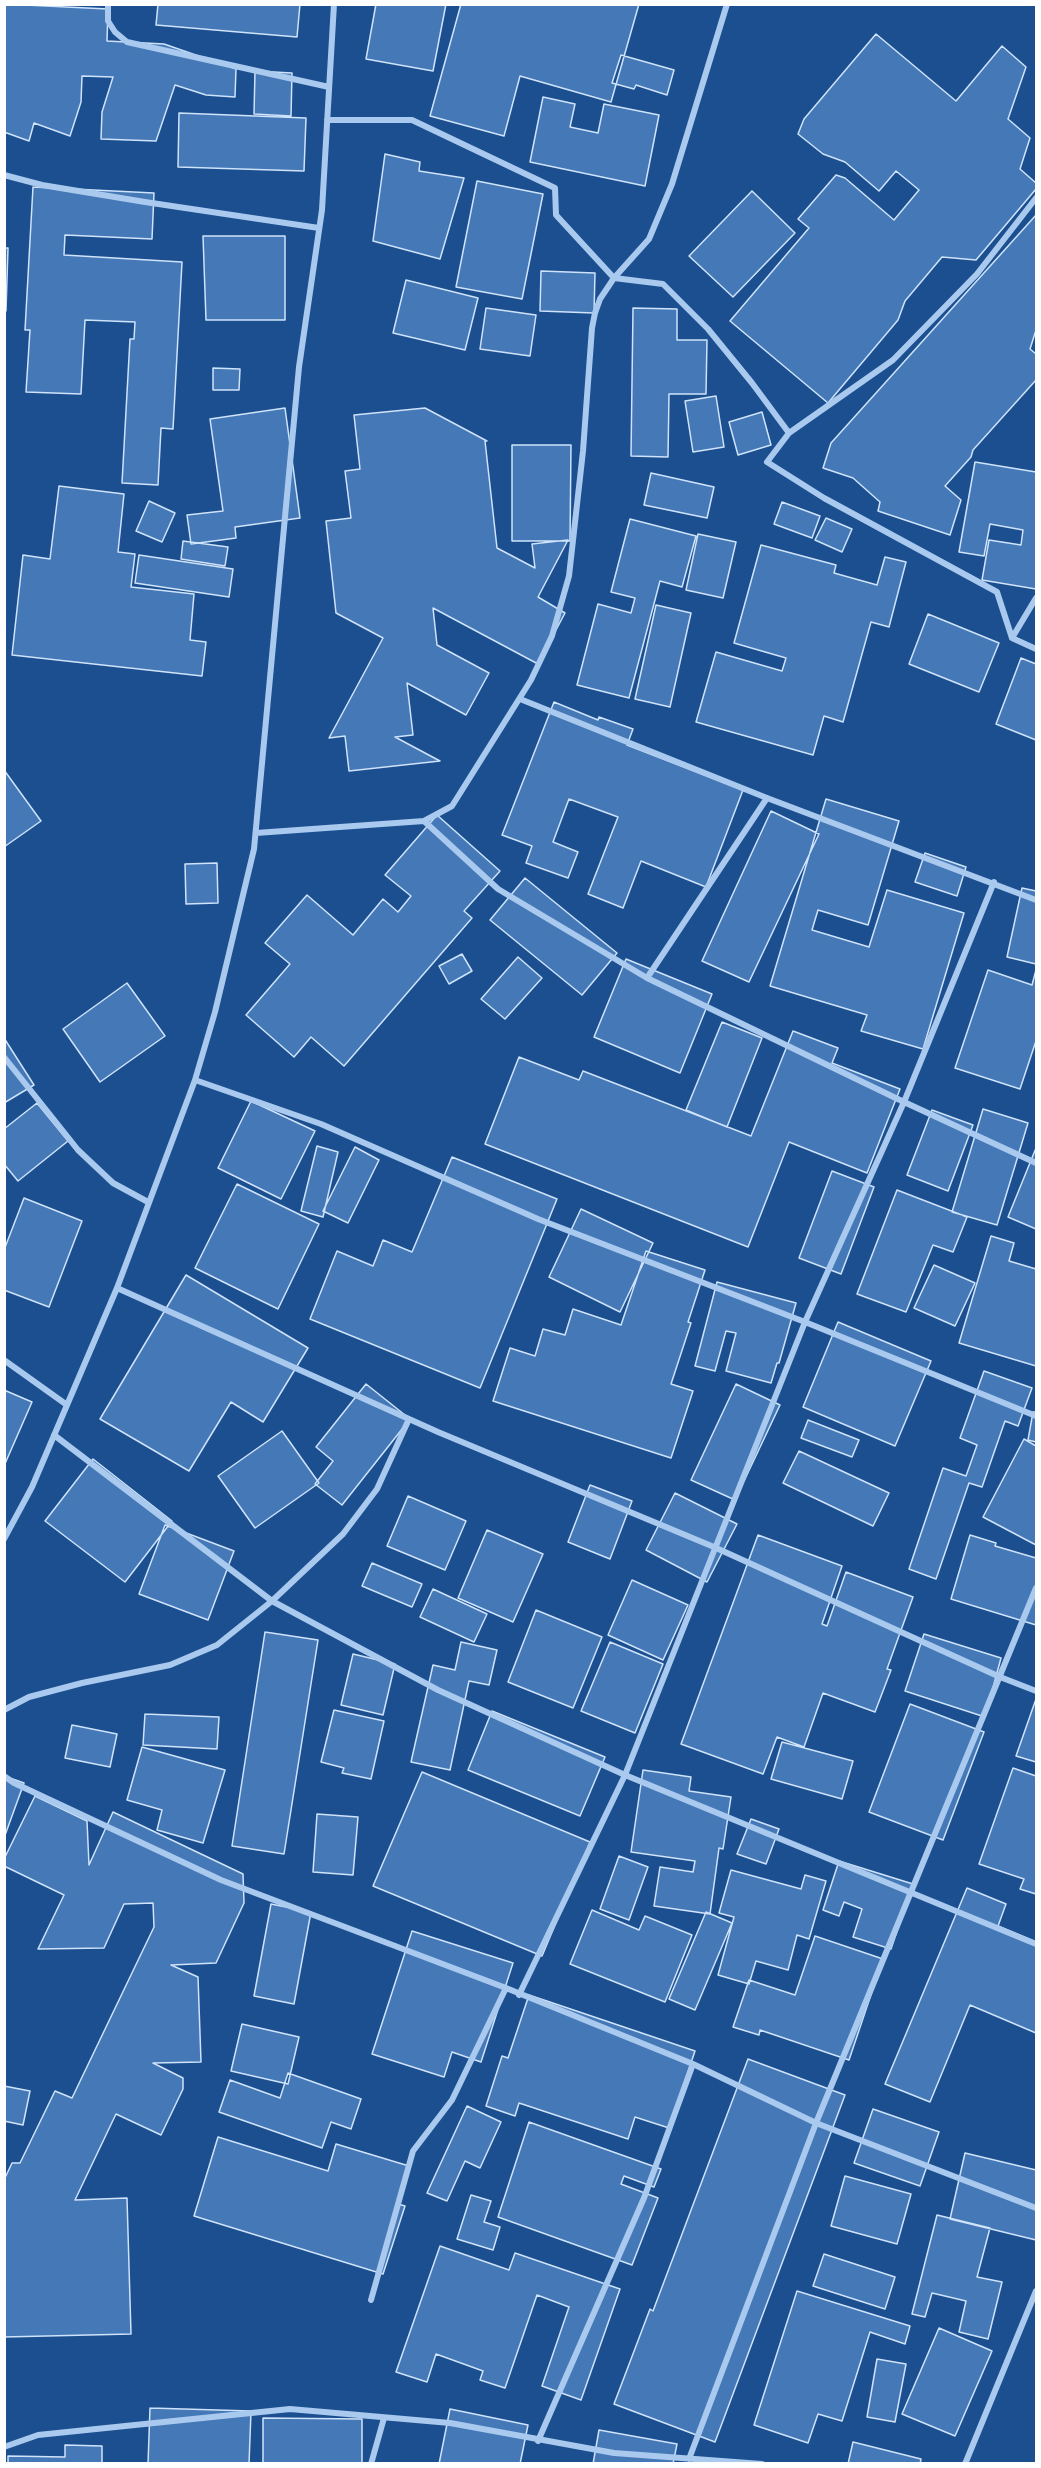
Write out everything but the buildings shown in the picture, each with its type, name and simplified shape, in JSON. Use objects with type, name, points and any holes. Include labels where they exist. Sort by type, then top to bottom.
[{"type":"street","points":[[108,4],[108,21],[115,32],[127,42],[329,87]]},
{"type":"street","points":[[4,1539],[32,1487],[117,1288],[195,1080],[215,1012],[254,849],[299,367],[319,228],[334,4]]},
{"type":"street","points":[[256,833],[424,821],[452,806],[520,699],[552,636],[569,576],[583,451],[592,328],[600,299],[614,278],[649,239],[668,195],[726,4]]},
{"type":"street","points":[[327,120],[412,120],[555,188],[556,216],[614,278],[663,284],[708,329],[789,433]]},
{"type":"street","points":[[4,175],[42,185],[319,228]]},
{"type":"street","points":[[1036,198],[977,274],[892,360],[789,433],[767,462],[824,498],[997,592],[1012,638],[1036,648]]},
{"type":"street","points":[[1012,638],[1036,598]]},
{"type":"street","points":[[520,699],[767,798],[994,882],[1036,900]]},
{"type":"street","points":[[647,978],[767,798]]},
{"type":"street","points":[[424,821],[498,890],[647,978],[903,1102],[1036,1163]]},
{"type":"street","points":[[519,1995],[625,1775],[805,1322],[903,1102],[994,882]]},
{"type":"street","points":[[4,1057],[78,1150],[113,1183],[148,1202]]},
{"type":"street","points":[[195,1080],[321,1124],[538,1220],[805,1322],[1036,1416]]},
{"type":"street","points":[[117,1288],[410,1419],[714,1547],[1000,1677],[1036,1691]]},
{"type":"street","points":[[4,1360],[67,1405]]},
{"type":"street","points":[[4,1710],[40,1694],[170,1665],[217,1644],[272,1601],[343,1534],[376,1489],[410,1419]]},
{"type":"street","points":[[54,1436],[272,1601],[438,1690],[625,1775],[1036,1944]]},
{"type":"street","points":[[689,2459],[816,2123],[1036,1588]]},
{"type":"street","points":[[4,1776],[14,1783],[221,1880],[506,1989],[693,2064],[816,2123],[1036,2208]]},
{"type":"street","points":[[371,2300],[413,2151],[452,2100],[506,1989]]},
{"type":"street","points":[[538,2441],[644,2198],[693,2064]]},
{"type":"street","points":[[965,2463],[1036,2291]]},
{"type":"street","points":[[4,2447],[38,2435],[290,2409],[450,2423],[538,2441],[614,2453],[762,2463]]},
{"type":"street","points":[[371,2463],[384,2418]]}]
